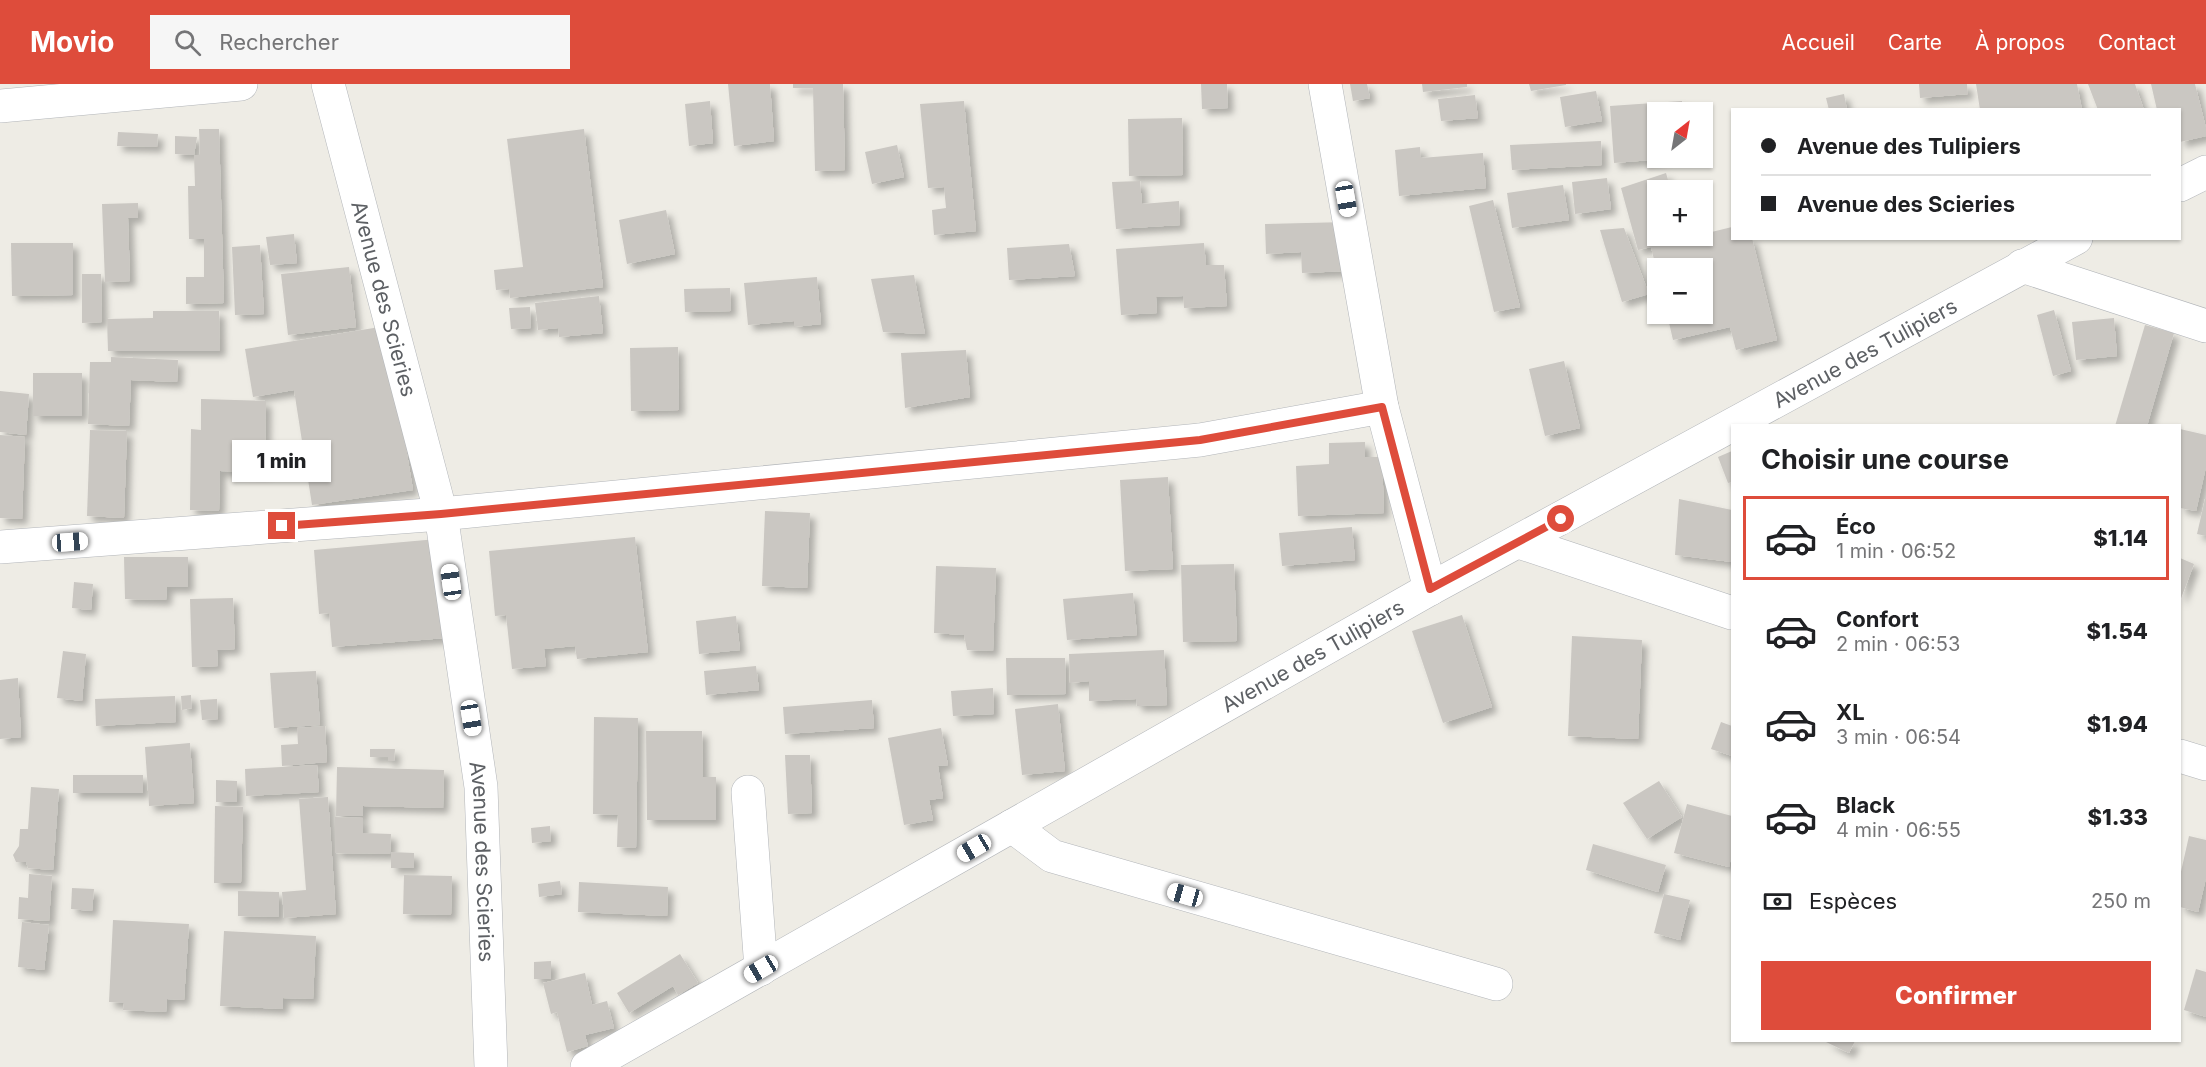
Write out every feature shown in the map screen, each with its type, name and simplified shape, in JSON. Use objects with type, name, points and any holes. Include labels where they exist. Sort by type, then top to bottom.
[{"type":"street","points":[[0,106],[241,84]]},
{"type":"street","name":"Avenue des Scieries","points":[[328,84],[441,514],[481,787],[491,1067]]},
{"type":"street","points":[[1325,84],[1382,407],[1430,589]]},
{"type":"street","points":[[2181,184],[2206,172]]},
{"type":"street","name":"Avenue des Tulipiers","points":[[1734,424],[2072,240]]},
{"type":"street","points":[[2022,266],[2206,326]]},
{"type":"street","points":[[0,547],[441,514],[1200,440],[1382,407]]},
{"type":"street","name":"Avenue des Tulipiers","points":[[586,1067],[1430,589],[1731,426]]},
{"type":"street","points":[[1519,542],[1731,613]]},
{"type":"street","points":[[2181,756],[2206,764]]},
{"type":"street","points":[[748,792],[761,969]]},
{"type":"street","points":[[1012,826],[1052,856],[1496,984]]},
{"type":"building","points":[[728,84],[770,84],[774,141],[734,146]]},
{"type":"building","points":[[793,84],[843,84],[845,170],[815,171],[813,88],[793,88]]},
{"type":"building","points":[[1201,84],[1227,84],[1228,108],[1202,109]]},
{"type":"building","points":[[1350,84],[1367,84],[1370,98],[1353,101]]},
{"type":"building","points":[[1422,84],[1467,84],[1467,87],[1423,92]]},
{"type":"building","points":[[1529,84],[1566,84],[1566,85],[1531,91]]},
{"type":"building","points":[[1919,84],[1967,84],[1968,94],[1920,98]]},
{"type":"building","points":[[1976,84],[2077,84],[2082,108],[1980,108]]},
{"type":"building","points":[[2088,84],[2135,84],[2143,108],[2097,108]]},
{"type":"building","points":[[2151,84],[2195,84],[2206,136],[2181,142],[2181,108],[2157,108]]},
{"type":"building","points":[[1596,91],[1602,121],[1565,127],[1560,97]]},
{"type":"building","points":[[1844,94],[1847,108],[1828,108],[1826,98]]},
{"type":"building","points":[[1475,95],[1478,118],[1441,121],[1438,99]]},
{"type":"building","points":[[710,101],[713,143],[689,146],[685,104]]},
{"type":"building","points":[[964,101],[976,231],[934,235],[932,210],[946,208],[944,187],[928,188],[920,104]]},
{"type":"building","points":[[1647,103],[1647,160],[1614,163],[1610,106]]},
{"type":"building","points":[[1182,118],[1183,175],[1129,176],[1128,119]]},
{"type":"building","points":[[199,129],[219,129],[224,303],[186,304],[186,277],[204,277],[204,239],[189,239],[188,186],[195,186],[194,155],[200,155]]},
{"type":"building","points":[[584,129],[603,287],[510,298],[509,289],[496,290],[494,270],[523,267],[507,139]]},
{"type":"building","points":[[118,132],[158,134],[157,147],[117,146]]},
{"type":"building","points":[[175,136],[197,137],[194,155],[175,154]]},
{"type":"building","points":[[1601,141],[1602,165],[1512,170],[1510,145]]},
{"type":"building","points":[[897,145],[904,177],[872,184],[865,152]]},
{"type":"building","points":[[1420,147],[1421,158],[1483,153],[1486,188],[1399,196],[1395,150]]},
{"type":"building","points":[[1666,173],[1668,180],[1647,180],[1647,246],[1713,246],[1713,232],[1731,227],[1731,240],[1752,240],[1777,340],[1736,350],[1730,327],[1673,340],[1669,324],[1713,324],[1713,258],[1654,258],[1651,247],[1638,250],[1621,188]]},
{"type":"building","points":[[1607,178],[1611,209],[1575,214],[1572,182]]},
{"type":"building","points":[[1140,181],[1142,204],[1179,201],[1180,225],[1116,229],[1112,182]]},
{"type":"building","points":[[1563,185],[1569,220],[1512,228],[1507,193]]},
{"type":"building","points":[[1493,200],[1520,307],[1494,312],[1469,206]]},
{"type":"building","points":[[138,203],[138,218],[128,218],[130,281],[105,282],[102,204]]},
{"type":"building","points":[[666,210],[675,254],[627,264],[619,220]]},
{"type":"building","points":[[1347,222],[1348,271],[1302,273],[1301,252],[1266,254],[1265,224]]},
{"type":"building","points":[[1624,228],[1647,289],[1647,295],[1622,302],[1600,230]]},
{"type":"building","points":[[294,234],[297,263],[270,265],[266,237]]},
{"type":"building","points":[[11,243],[73,243],[73,295],[12,296]]},
{"type":"building","points":[[1204,243],[1206,265],[1224,265],[1227,306],[1184,308],[1183,296],[1156,297],[1157,313],[1121,315],[1116,249]]},
{"type":"building","points":[[1069,244],[1075,276],[1009,280],[1007,248]]},
{"type":"building","points":[[260,245],[264,314],[235,315],[232,247]]},
{"type":"building","points":[[349,267],[356,327],[288,335],[281,274]]},
{"type":"building","points":[[82,274],[101,274],[102,322],[82,323]]},
{"type":"building","points":[[914,275],[925,334],[883,332],[871,279]]},
{"type":"building","points":[[817,277],[821,324],[794,327],[794,321],[748,325],[744,283]]},
{"type":"building","points":[[730,288],[731,311],[685,312],[684,289]]},
{"type":"building","points":[[599,296],[603,333],[559,337],[558,328],[538,330],[535,303]]},
{"type":"building","points":[[530,307],[531,328],[511,329],[509,308]]},
{"type":"building","points":[[2054,310],[2071,371],[2053,376],[2037,315]]},
{"type":"building","points":[[153,311],[219,311],[220,351],[108,351],[107,319],[153,318]]},
{"type":"building","points":[[2114,318],[2117,356],[2076,360],[2072,322]]},
{"type":"building","points":[[2145,325],[2174,333],[2148,424],[2116,424]]},
{"type":"building","points":[[386,326],[413,490],[312,505],[294,390],[253,397],[245,349]]},
{"type":"building","points":[[678,347],[679,410],[631,411],[630,348]]},
{"type":"building","points":[[966,350],[970,397],[905,408],[901,353]]},
{"type":"building","points":[[111,357],[178,360],[177,382],[131,380],[129,426],[88,424],[90,362],[111,362]]},
{"type":"building","points":[[1564,361],[1580,428],[1545,436],[1529,369]]},
{"type":"building","points":[[33,373],[82,373],[82,416],[33,416]]},
{"type":"building","points":[[0,391],[29,394],[26,435],[0,432]]},
{"type":"building","points":[[201,399],[266,401],[265,472],[220,471],[219,511],[190,510],[191,429],[201,430]]},
{"type":"building","points":[[2181,429],[2206,435],[2206,467],[2196,511],[2181,508]]},
{"type":"building","points":[[90,430],[127,431],[124,518],[87,516]]},
{"type":"building","points":[[0,435],[25,437],[22,519],[0,518]]},
{"type":"building","points":[[1365,442],[1365,457],[1382,457],[1384,513],[1298,516],[1296,466],[1329,464],[1329,443]]},
{"type":"building","points":[[1731,451],[1731,482],[1728,483],[1718,457]]},
{"type":"building","points":[[1168,477],[1173,569],[1125,571],[1120,480]]},
{"type":"building","points":[[1679,499],[1731,510],[1731,562],[1675,555]]},
{"type":"building","points":[[2206,499],[2206,536],[2197,534]]},
{"type":"building","points":[[765,511],[810,513],[807,588],[762,586]]},
{"type":"building","points":[[1352,527],[1355,560],[1282,566],[1279,533]]},
{"type":"building","points":[[635,537],[648,652],[577,659],[575,646],[544,649],[546,666],[512,669],[506,615],[495,616],[489,551]]},
{"type":"building","points":[[437,539],[446,638],[332,647],[329,613],[319,614],[314,550]]},
{"type":"building","points":[[124,557],[188,557],[188,587],[167,587],[166,600],[125,599]]},
{"type":"building","points":[[2181,558],[2194,564],[2181,598]]},
{"type":"building","points":[[1234,564],[1237,641],[1183,642],[1181,565]]},
{"type":"building","points":[[936,566],[996,568],[993,651],[967,650],[964,635],[934,633]]},
{"type":"building","points":[[74,582],[93,584],[91,610],[72,608]]},
{"type":"building","points":[[1133,593],[1137,635],[1067,640],[1063,599]]},
{"type":"building","points":[[233,598],[235,649],[217,650],[218,666],[192,667],[190,599]]},
{"type":"building","points":[[1462,615],[1492,707],[1443,723],[1412,631]]},
{"type":"building","points":[[736,616],[740,650],[699,654],[696,621]]},
{"type":"building","points":[[1572,636],[1642,640],[1638,739],[1568,736]]},
{"type":"building","points":[[1164,650],[1167,705],[1137,706],[1136,699],[1089,701],[1089,681],[1070,683],[1069,654]]},
{"type":"building","points":[[63,651],[86,654],[82,701],[57,698]]},
{"type":"building","points":[[1006,658],[1065,658],[1066,694],[1007,695]]},
{"type":"building","points":[[756,666],[759,690],[706,695],[704,671]]},
{"type":"building","points":[[316,671],[320,725],[274,728],[270,673]]},
{"type":"building","points":[[18,678],[21,737],[0,739],[0,680]]},
{"type":"building","points":[[993,688],[994,714],[953,716],[951,691]]},
{"type":"building","points":[[191,695],[192,708],[182,710],[181,696]]},
{"type":"building","points":[[175,696],[176,722],[96,726],[95,699]]},
{"type":"building","points":[[217,699],[218,719],[202,720],[200,700]]},
{"type":"building","points":[[872,700],[874,728],[785,734],[783,707]]},
{"type":"building","points":[[1058,704],[1065,771],[1022,775],[1015,709]]},
{"type":"building","points":[[594,717],[638,718],[636,848],[617,847],[618,815],[593,814]]},
{"type":"building","points":[[1721,722],[1731,726],[1731,756],[1711,749]]},
{"type":"building","points":[[325,726],[327,762],[282,766],[281,745],[298,744],[297,728]]},
{"type":"building","points":[[941,728],[948,765],[938,766],[943,798],[929,800],[933,820],[904,825],[888,738]]},
{"type":"building","points":[[646,731],[702,731],[703,777],[716,777],[716,820],[647,820]]},
{"type":"building","points":[[190,743],[194,803],[149,806],[145,747]]},
{"type":"building","points":[[370,749],[395,749],[394,761],[388,761],[388,757],[370,757]]},
{"type":"building","points":[[785,755],[810,755],[812,813],[788,814]]},
{"type":"building","points":[[317,765],[319,792],[246,796],[245,769]]},
{"type":"building","points":[[337,767],[444,770],[443,808],[363,806],[363,816],[336,816]]},
{"type":"building","points":[[73,775],[143,775],[143,793],[73,793]]},
{"type":"building","points":[[216,780],[237,781],[237,802],[216,802]]},
{"type":"building","points":[[1659,781],[1682,817],[1647,839],[1623,803]]},
{"type":"building","points":[[31,787],[59,789],[53,870],[28,868],[26,862],[16,862],[13,855],[19,846],[20,829],[28,829]]},
{"type":"building","points":[[328,797],[336,914],[284,918],[282,892],[306,890],[299,799]]},
{"type":"building","points":[[1687,804],[1731,816],[1729,867],[1674,853]]},
{"type":"building","points":[[215,806],[243,807],[241,883],[214,883]]},
{"type":"building","points":[[335,817],[363,818],[363,833],[391,834],[390,854],[335,853]]},
{"type":"building","points":[[550,826],[551,841],[532,843],[531,828]]},
{"type":"building","points":[[2189,836],[2206,840],[2206,878],[2198,912],[2181,907],[2181,872]]},
{"type":"building","points":[[1593,844],[1666,865],[1658,892],[1586,870]]},
{"type":"building","points":[[391,852],[414,853],[414,868],[391,868]]},
{"type":"building","points":[[29,874],[52,876],[49,921],[18,919],[19,897],[28,898]]},
{"type":"building","points":[[404,875],[452,876],[451,915],[403,914]]},
{"type":"building","points":[[560,881],[562,894],[539,897],[538,884]]},
{"type":"building","points":[[579,882],[668,887],[667,916],[578,912]]},
{"type":"building","points":[[72,888],[94,889],[92,911],[71,909]]},
{"type":"building","points":[[238,891],[279,892],[279,917],[238,916]]},
{"type":"building","points":[[1664,894],[1690,900],[1680,940],[1654,933]]},
{"type":"building","points":[[113,920],[189,924],[184,1000],[167,999],[166,1012],[123,1010],[124,1003],[109,1002]]},
{"type":"building","points":[[22,922],[49,925],[44,970],[18,967]]},
{"type":"building","points":[[224,931],[316,936],[313,999],[283,998],[283,1009],[220,1006]]},
{"type":"building","points":[[680,954],[698,983],[678,995],[673,986],[629,1013],[617,993]]},
{"type":"building","points":[[551,961],[551,979],[534,979],[534,962]]},
{"type":"building","points":[[2196,969],[2206,972],[2206,1017],[2184,1010]]},
{"type":"building","points":[[585,973],[592,1005],[607,1001],[614,1028],[585,1035],[588,1046],[567,1052],[557,1012],[551,1014],[543,983]]},
{"type":"building","points":[[1826,1042],[1854,1042],[1849,1053]]},
{"type":"route","points":[[282,526],[441,514],[1200,440],[1382,407],[1430,589],[1561,519]]}]
